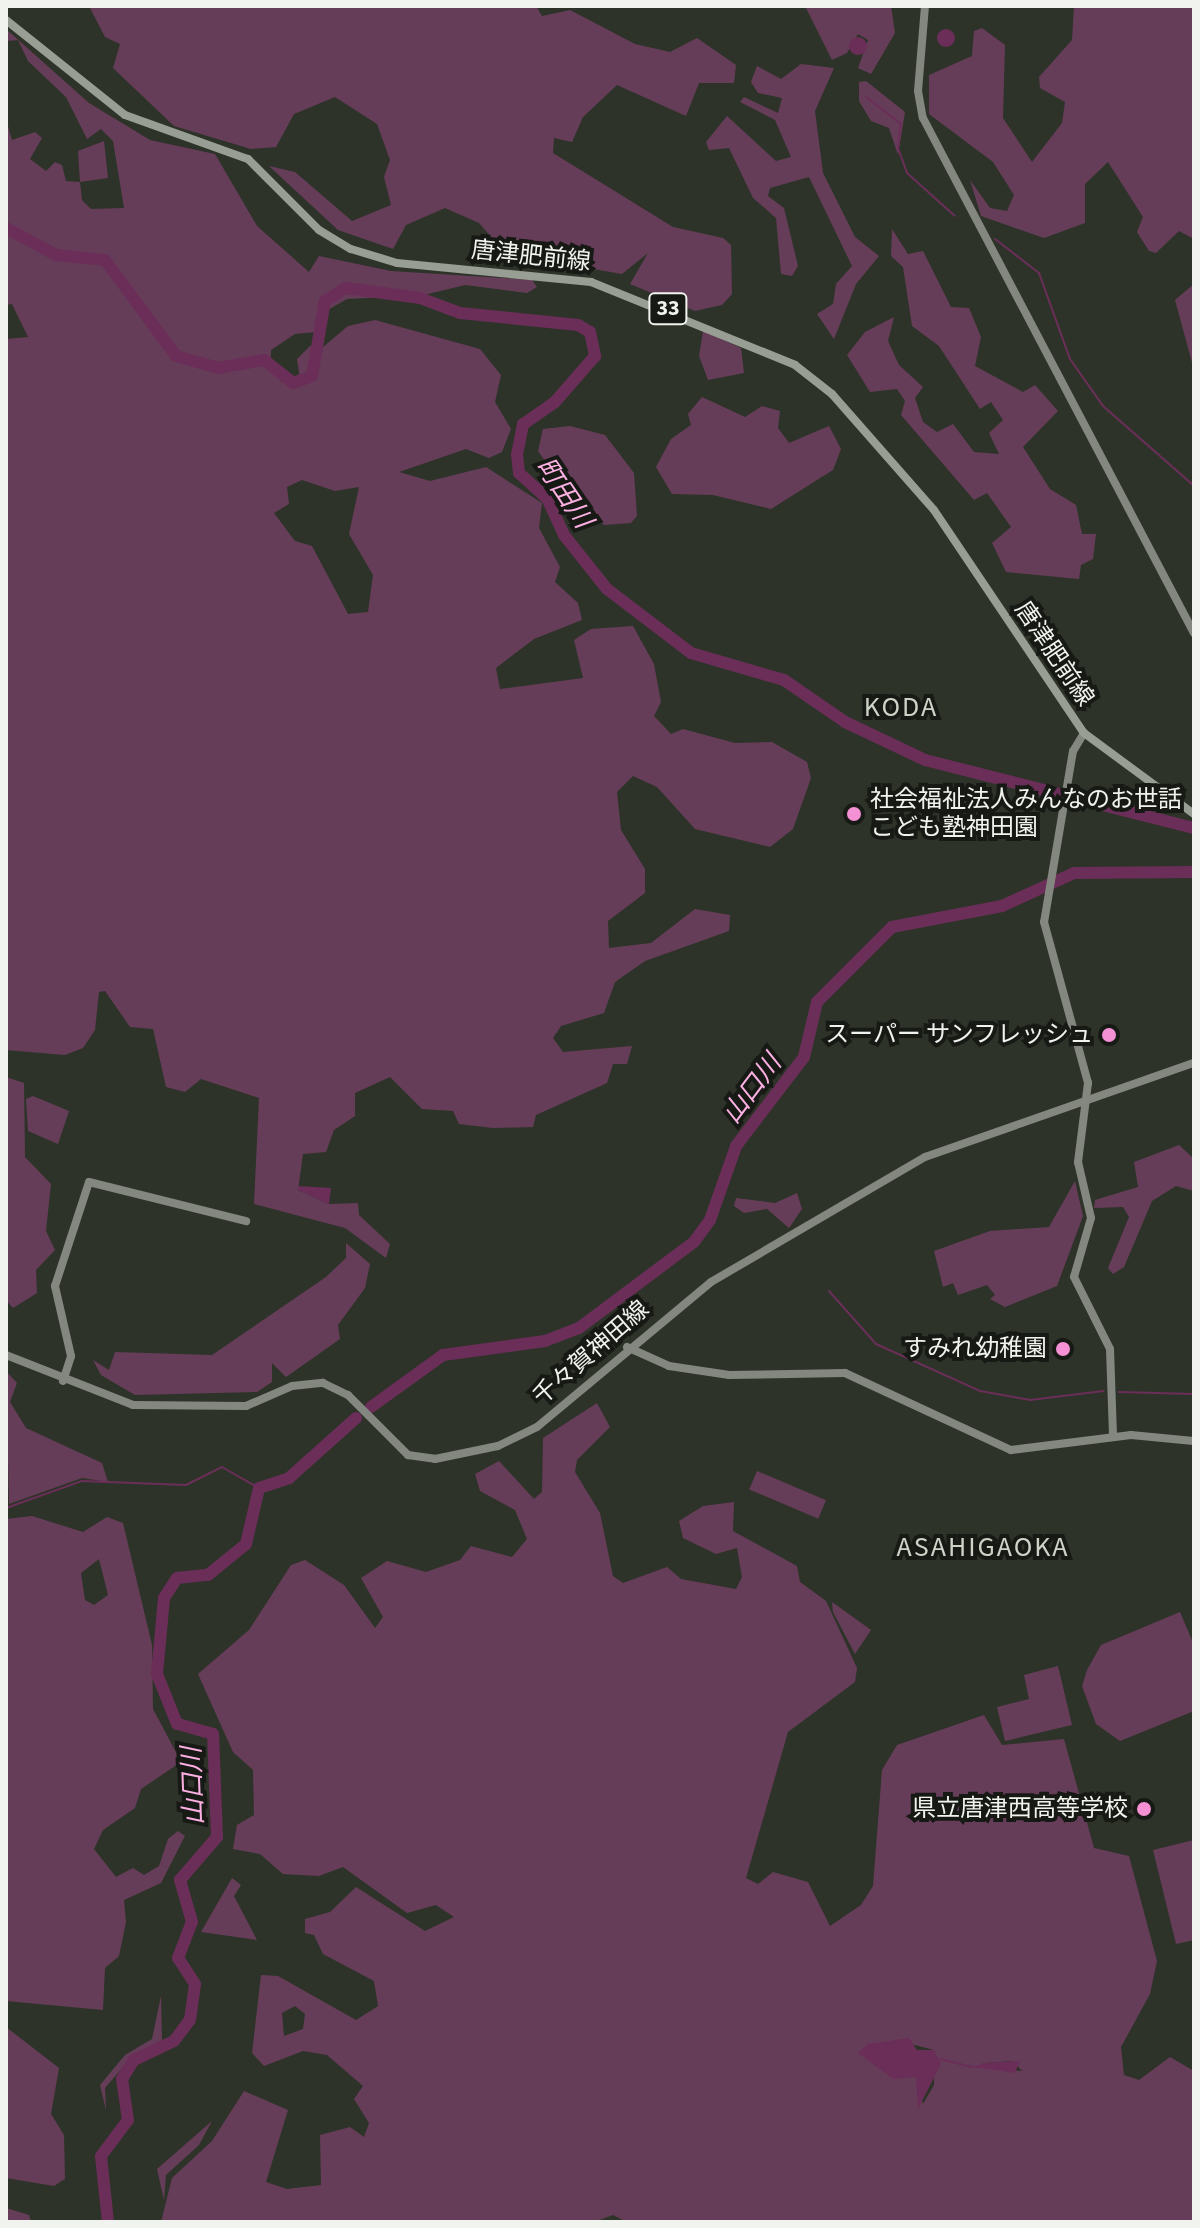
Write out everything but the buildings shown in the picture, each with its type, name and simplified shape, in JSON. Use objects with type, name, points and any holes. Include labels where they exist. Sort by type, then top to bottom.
[{"type":"main road","name":"唐津肥前線","points":[[6,20],[125,115],[248,159],[319,230],[351,249],[397,263],[591,282],[795,365],[832,394],[934,510],[1084,733],[1194,814]]},
{"type":"street","points":[[925,6],[918,91],[923,118],[1194,633]]},
{"type":"street","points":[[1084,733],[1067,784],[1045,893],[1044,922],[1089,1097],[1078,1162],[1091,1218],[1074,1277],[1110,1349],[1113,1437]]},
{"type":"street","name":"千々賀神田線","points":[[6,1355],[117,1402],[194,1407],[246,1406],[292,1386],[323,1383],[348,1395],[395,1448],[435,1459],[524,1437],[627,1347],[711,1282],[925,1157],[1089,1097],[1194,1063]]},
{"type":"street","points":[[63,1381],[71,1356],[55,1286],[89,1182],[246,1221]]},
{"type":"street","points":[[627,1347],[669,1366],[729,1375],[845,1373],[1011,1450],[1113,1437],[1194,1441]]},
{"type":"shaded area","points":[[89,6],[536,6],[542,16],[570,10],[635,44],[670,52],[697,38],[736,65],[734,83],[699,83],[686,116],[617,85],[583,117],[572,142],[554,138],[553,153],[673,227],[723,238],[731,245],[732,294],[722,305],[695,311],[630,284],[648,253],[622,274],[542,260],[530,240],[494,240],[479,223],[445,208],[406,225],[393,249],[338,230],[269,166],[295,172],[352,221],[391,205],[384,177],[390,160],[377,124],[335,97],[294,114],[276,147],[251,149],[174,126],[113,68],[120,44],[105,37]]},
{"type":"shaded area","points":[[805,6],[891,6],[895,33],[871,74],[858,68],[868,40],[858,34],[847,53],[832,60]]},
{"type":"shaded area","points":[[1074,6],[1194,6],[1194,239],[1179,231],[1156,253],[1149,251],[1137,232],[1143,217],[1108,162],[1085,184],[1085,223],[1044,238],[981,216],[970,180],[990,208],[1007,211],[1014,195],[993,162],[929,114],[929,75],[972,56],[974,31],[982,28],[1005,45],[1003,118],[1032,162],[1062,123],[1065,102],[1040,88],[1039,77],[1072,40]]},
{"type":"shaded area","points":[[6,29],[89,103],[150,140],[215,154],[257,226],[309,272],[319,256],[391,271],[532,280],[537,287],[527,293],[465,285],[424,295],[347,299],[319,315],[316,332],[295,334],[271,350],[270,368],[282,382],[300,379],[297,359],[310,346],[323,347],[348,326],[375,320],[480,349],[501,375],[495,402],[511,429],[502,452],[489,458],[466,449],[399,472],[430,481],[486,467],[542,503],[539,528],[560,567],[555,582],[578,603],[582,620],[534,639],[496,668],[500,689],[583,678],[574,640],[591,629],[633,626],[654,664],[661,702],[654,716],[671,734],[683,729],[735,743],[772,742],[807,762],[811,778],[793,829],[770,847],[695,829],[657,787],[633,776],[617,792],[621,830],[645,869],[645,893],[608,921],[609,948],[651,943],[695,909],[730,915],[729,931],[645,961],[615,982],[604,1013],[561,1026],[553,1038],[563,1052],[632,1046],[627,1064],[613,1064],[607,1083],[536,1115],[533,1127],[493,1128],[459,1124],[453,1111],[422,1109],[390,1077],[355,1093],[355,1116],[334,1130],[326,1152],[303,1154],[298,1190],[329,1204],[358,1203],[359,1215],[390,1244],[386,1258],[345,1228],[254,1204],[259,1098],[201,1079],[185,1092],[166,1087],[153,1029],[130,1027],[105,991],[99,992],[95,1030],[83,1048],[65,1055],[6,1050],[6,339],[28,337],[12,304],[6,305],[6,119],[12,140],[35,132],[42,138],[30,159],[46,171],[55,162],[62,165],[66,181],[80,182],[82,200],[91,209],[124,208],[113,141],[101,129],[87,139],[66,97],[28,61],[18,40],[6,41]],"holes":[[[302,480],[335,491],[359,487],[349,534],[373,575],[368,612],[348,614],[312,546],[295,541],[274,513],[289,504],[287,487]]]},
{"type":"shaded area","points":[[946,29],[955,38],[946,47],[937,38]]},
{"type":"shaded area","points":[[858,37],[867,46],[858,55],[849,46]]},
{"type":"shaded area","points":[[801,64],[834,68],[815,111],[823,173],[855,237],[879,256],[856,284],[834,339],[817,314],[833,304],[836,284],[852,266],[809,177],[770,188],[768,196],[784,208],[798,266],[792,276],[781,274],[776,218],[753,198],[729,148],[709,150],[706,142],[727,116],[776,161],[791,157],[775,120],[740,102],[744,97],[778,113],[782,98],[758,93],[751,82],[757,66],[781,79]]},
{"type":"shaded area","points":[[866,81],[905,112],[898,155],[889,128],[871,121],[859,101],[859,82]]},
{"type":"shaded area","points":[[104,141],[108,178],[80,182],[78,151]]},
{"type":"shaded area","points":[[892,229],[908,254],[923,251],[951,307],[969,308],[981,337],[975,366],[1023,392],[1035,385],[1058,411],[1023,447],[1050,489],[1076,505],[1082,534],[1096,534],[1093,559],[1081,565],[1079,579],[1006,572],[992,543],[1011,527],[987,493],[974,500],[901,415],[905,401],[897,389],[870,392],[847,355],[865,332],[894,317],[888,341],[899,365],[923,387],[915,398],[923,422],[937,432],[953,424],[974,452],[999,454],[989,433],[1003,420],[991,402],[980,409],[939,346],[912,326],[903,267],[891,256]]},
{"type":"shaded area","points":[[1194,284],[1194,370],[1175,300]]},
{"type":"shaded area","points":[[703,331],[741,348],[744,373],[708,380],[699,356]]},
{"type":"shaded area","points":[[702,397],[745,417],[762,406],[780,411],[778,428],[789,443],[829,426],[841,449],[833,470],[771,509],[713,495],[672,494],[656,467],[671,439],[691,425],[688,414]]},
{"type":"shaded area","points":[[570,426],[605,435],[634,473],[637,516],[631,523],[605,525],[583,516],[538,451],[543,429]]},
{"type":"shaded area","points":[[6,1077],[24,1083],[25,1157],[51,1184],[46,1231],[55,1250],[36,1270],[37,1293],[13,1308],[6,1300]]},
{"type":"shaded area","points":[[33,1096],[69,1111],[58,1144],[28,1131],[26,1099]]},
{"type":"shaded area","points":[[1179,1145],[1194,1159],[1194,1191],[1176,1186],[1152,1201],[1124,1267],[1113,1274],[1108,1268],[1129,1217],[1123,1207],[1094,1208],[1095,1200],[1138,1187],[1134,1162]]},
{"type":"shaded area","points":[[1075,1181],[1083,1216],[1057,1286],[1005,1307],[990,1299],[995,1295],[987,1285],[958,1295],[953,1283],[943,1287],[934,1251],[990,1231],[1049,1227]]},
{"type":"shaded area","points":[[298,1186],[331,1188],[329,1204],[298,1190]]},
{"type":"shaded area","points":[[797,1193],[802,1209],[789,1228],[767,1209],[744,1213],[734,1206],[736,1198],[775,1203]]},
{"type":"shaded area","points":[[346,1243],[370,1264],[365,1288],[338,1325],[340,1339],[286,1377],[272,1363],[272,1382],[257,1392],[135,1395],[101,1375],[93,1360],[109,1370],[115,1352],[212,1355],[326,1277],[346,1258]]},
{"type":"shaded area","points":[[6,1371],[17,1383],[10,1402],[26,1428],[102,1463],[108,1482],[82,1478],[9,1504]]},
{"type":"shaded area","points":[[597,1403],[610,1427],[577,1460],[575,1472],[600,1513],[613,1576],[623,1583],[667,1567],[681,1579],[736,1589],[742,1577],[737,1548],[716,1554],[683,1538],[679,1521],[703,1506],[734,1502],[733,1531],[797,1566],[800,1582],[826,1601],[857,1668],[855,1682],[788,1732],[746,1878],[758,1884],[773,1872],[808,1882],[830,1926],[861,1905],[873,1886],[882,1770],[897,1745],[984,1715],[1002,1745],[1064,1739],[1094,1848],[1129,1856],[1157,1961],[1150,1994],[1121,2047],[1124,2075],[1139,2080],[1170,2057],[1194,2071],[1194,2222],[627,2222],[613,2215],[594,2222],[161,2222],[172,2178],[212,2141],[244,2091],[288,2110],[266,2182],[287,2189],[321,2185],[320,2135],[350,2127],[364,2137],[369,2123],[354,2099],[363,2086],[327,2055],[303,2051],[264,2066],[252,2053],[261,1975],[278,1976],[356,2020],[378,2006],[374,1981],[323,1954],[314,1935],[305,1933],[305,1919],[330,1912],[356,1887],[425,1931],[454,1917],[436,1905],[407,1913],[343,1867],[319,1876],[283,1874],[260,1854],[233,1849],[237,1825],[254,1815],[253,1770],[233,1752],[198,1674],[249,1630],[291,1565],[305,1560],[344,1585],[375,1628],[383,1617],[361,1578],[387,1561],[426,1572],[460,1560],[471,1546],[512,1557],[527,1539],[515,1510],[480,1491],[475,1474],[499,1461],[534,1499],[542,1492],[543,1438]],"holes":[[[295,2006],[305,2014],[303,2029],[284,2036],[282,2013]],[[896,2040],[934,2050],[934,2085],[923,2104],[916,2077],[889,2076],[872,2057]],[[1013,2061],[1022,2071],[975,2067],[984,2063]]]},
{"type":"shaded area","points":[[757,1471],[826,1500],[818,1519],[749,1489]]},
{"type":"shaded area","points":[[32,1516],[83,1532],[107,1517],[123,1523],[152,1645],[153,1709],[178,1756],[178,1764],[141,1789],[135,1808],[103,1830],[94,1849],[116,1877],[133,1868],[144,1875],[159,1866],[168,1839],[178,1831],[185,1836],[161,1883],[124,1900],[126,1922],[119,1956],[105,1968],[103,2010],[6,2001],[6,1519]],"holes":[[[99,1559],[108,1595],[94,1605],[85,1600],[81,1573]]]},
{"type":"shaded area","points":[[832,1602],[871,1630],[855,1654],[833,1612]]},
{"type":"shaded area","points":[[1180,1612],[1194,1645],[1194,1711],[1120,1741],[1096,1724],[1082,1686],[1087,1670],[1101,1645]]},
{"type":"shaded area","points":[[1058,1666],[1072,1725],[1005,1741],[997,1707],[1029,1699],[1024,1675]]},
{"type":"shaded area","points":[[1194,1840],[1194,1940],[1176,1944],[1153,1850]]},
{"type":"shaded area","points":[[232,1878],[241,1885],[234,1896],[257,1940],[201,1932]]},
{"type":"shaded area","points":[[161,1996],[162,2041],[130,2059],[105,2088],[106,2110],[100,2085],[125,2055],[152,2039]]},
{"type":"shaded area","points":[[6,2027],[59,2068],[51,2114],[64,2135],[65,2179],[54,2186],[6,2178]]},
{"type":"shaded area","points":[[909,2038],[917,2050],[934,2050],[941,2064],[918,2109],[916,2077],[893,2079],[858,2053],[868,2044]]},
{"type":"shaded area","points":[[1020,2061],[1015,2073],[973,2067],[984,2063]]},
{"type":"shaded area","points":[[212,2121],[199,2145],[166,2175],[164,2200],[157,2169]]},
{"type":"shaded area","points":[[6,2208],[29,2215],[31,2222],[6,2222]]},
{"type":"waterway","points":[[866,97],[901,124],[898,148],[907,173],[955,216]]},
{"type":"waterway","name":"町田川","points":[[6,228],[56,255],[105,260],[176,356],[218,368],[264,360],[293,383],[312,376],[325,301],[346,288],[420,298],[460,313],[578,325],[590,332],[595,356],[555,402],[523,424],[517,454],[519,473],[547,498],[564,535],[607,589],[691,653],[784,680],[845,722],[925,760],[1194,828]]},
{"type":"waterway","points":[[995,239],[1039,273],[1070,359],[1103,406],[1194,486]]},
{"type":"waterway","name":"山口川","points":[[371,1407],[443,1355],[545,1341],[579,1328],[694,1242],[710,1220],[736,1146],[804,1057],[817,1002],[892,927],[1002,906],[1074,873],[1194,872]]},
{"type":"waterway","points":[[829,1291],[876,1344],[980,1391],[1030,1400],[1103,1391]]},
{"type":"waterway","points":[[1119,1392],[1194,1394]]},
{"type":"waterway","name":"山口川","points":[[108,2222],[101,2156],[128,2120],[122,2079],[134,2060],[174,2041],[190,2020],[195,1984],[178,1958],[192,1922],[180,1880],[217,1837],[213,1734],[177,1724],[157,1674],[164,1598],[177,1578],[208,1575],[246,1544],[259,1488],[289,1478],[356,1418]]},
{"type":"waterway","points":[[6,1508],[82,1481],[186,1485],[222,1467],[259,1488]]},
{"type":"waterway","points":[[940,2059],[973,2067]]},
{"type":"place","name":"社会福祉法人みんなのお世話 こども塾神田園","points":[[854,814]]},
{"type":"place","name":"スーパー サンフレッシュ","points":[[1109,1035]]},
{"type":"place","name":"すみれ幼稚園","points":[[1063,1349]]},
{"type":"place","name":"県立唐津西高等学校","points":[[1144,1809]]},
{"type":"district","name":"KODA","points":[[901,707]]},
{"type":"district","name":"ASAHIGAOKA","points":[[983,1547]]}]
